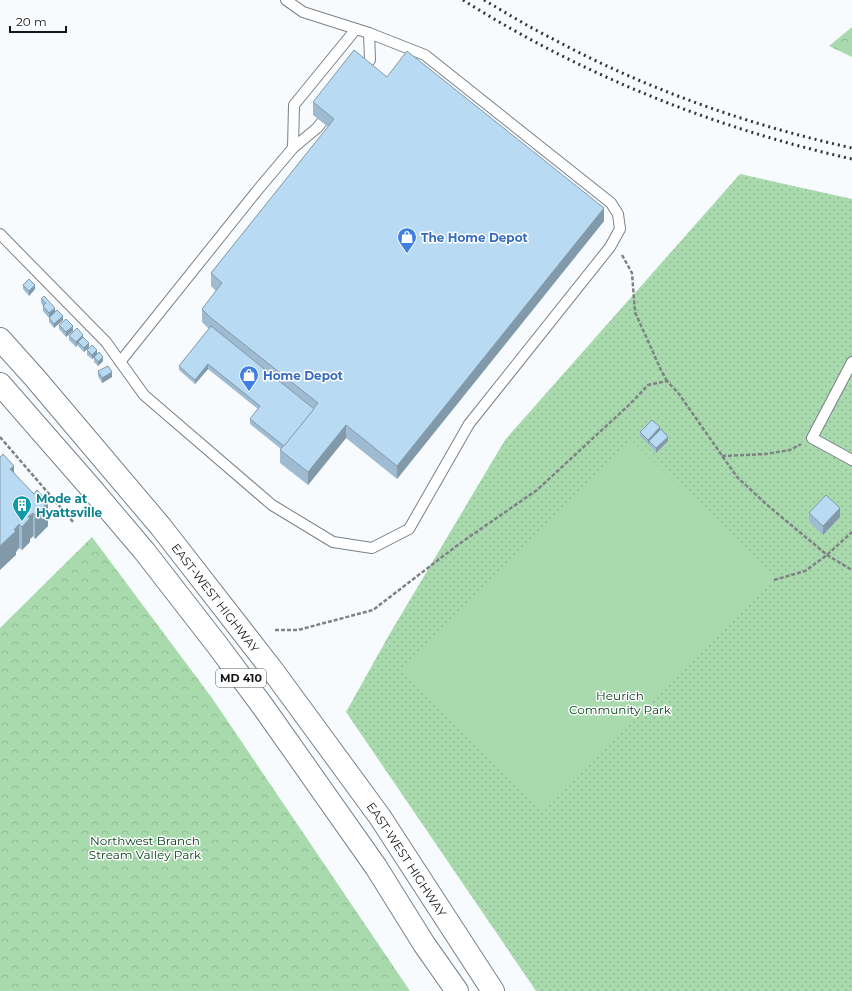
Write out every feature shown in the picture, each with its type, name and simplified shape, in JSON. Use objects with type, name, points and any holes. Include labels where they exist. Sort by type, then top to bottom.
[{"type":"main road","name":"EAST-WEST HIGHWAY","points":[[0,339],[35,378],[160,527],[273,671],[380,817],[493,991]]},
{"type":"main road","name":"MD 410","points":[[0,384],[90,486],[145,552],[218,646],[264,708],[376,867],[424,944],[457,991]]},
{"type":"lane","points":[[0,234],[106,342],[144,395],[272,505],[333,542],[372,548],[408,529],[469,424],[614,240],[620,229],[618,214],[611,203],[425,54],[369,33],[303,12],[286,0]]},
{"type":"lane","points":[[293,148],[294,105],[356,29]]},
{"type":"lane","points":[[355,79],[370,60],[369,33]]},
{"type":"lane","points":[[120,362],[256,192],[293,148],[317,128],[336,104]]},
{"type":"lane","points":[[852,362],[812,438],[852,460]]},
{"type":"path","points":[[614,240],[632,273],[635,312],[661,370],[667,381],[679,394],[736,477],[827,555],[852,570]]},
{"type":"path","points":[[275,630],[298,630],[373,610],[459,544],[537,490],[630,404],[648,385],[667,381]]},
{"type":"path","points":[[0,437],[74,523]]},
{"type":"path","points":[[722,456],[766,454],[790,450],[812,438]]},
{"type":"path","points":[[774,580],[805,571],[827,555],[852,532]]},
{"type":"green space","points":[[852,27],[852,57],[829,46]]},
{"type":"green space","name":"Heurich Community Park","points":[[740,174],[852,199],[852,991],[536,991],[346,712],[389,635],[505,440]]},
{"type":"green space","points":[[632,440],[774,580],[544,811],[403,670]]},
{"type":"green space","name":"Northwest Branch Stream Valley Park","points":[[92,537],[212,698],[410,991],[0,991],[0,628]]},
{"type":"building","name":"The Home Depot","points":[[354,50],[387,77],[407,51],[604,208],[397,466],[346,425],[308,472],[280,450],[318,403],[211,318],[202,309],[222,283],[211,273],[334,119],[313,102]]},
{"type":"building","points":[[29,279],[35,285],[29,291],[23,285]]},
{"type":"building","points":[[44,296],[55,308],[49,313],[43,306],[46,303],[41,299]]},
{"type":"building","points":[[57,310],[63,316],[54,324],[49,318]]},
{"type":"building","points":[[66,319],[73,326],[66,332],[59,325]]},
{"type":"building","points":[[211,326],[314,409],[284,446],[250,419],[260,406],[208,364],[195,380],[179,366]]},
{"type":"building","points":[[77,328],[83,335],[76,342],[69,336]]},
{"type":"building","points":[[83,337],[89,343],[84,348],[78,342]]},
{"type":"building","points":[[92,345],[97,350],[92,355],[87,350]]},
{"type":"building","points":[[99,352],[103,357],[98,362],[94,357]]},
{"type":"building","points":[[108,366],[112,372],[102,378],[98,371]]},
{"type":"building","points":[[652,420],[660,427],[648,440],[640,432]]},
{"type":"building","points":[[661,429],[668,437],[656,448],[649,441]]},
{"type":"building","points":[[3,454],[14,466],[10,469],[34,494],[37,490],[48,502],[35,515],[33,513],[28,517],[30,518],[22,527],[19,524],[14,530],[16,531],[0,546],[0,457]]},
{"type":"building","points":[[826,495],[840,508],[823,526],[809,513]]},
{"type":"railway","points":[[463,0],[508,27],[555,52],[650,96],[750,132],[852,159]]},
{"type":"railway","points":[[484,0],[535,30],[588,57],[624,74],[698,104],[774,128],[852,148]]},
{"type":"place","name":"The Home Depot","points":[[407,254]]},
{"type":"place","name":"Home Depot","points":[[249,392]]},
{"type":"place","name":"Mode at Hyattsville","points":[[22,522]]}]
